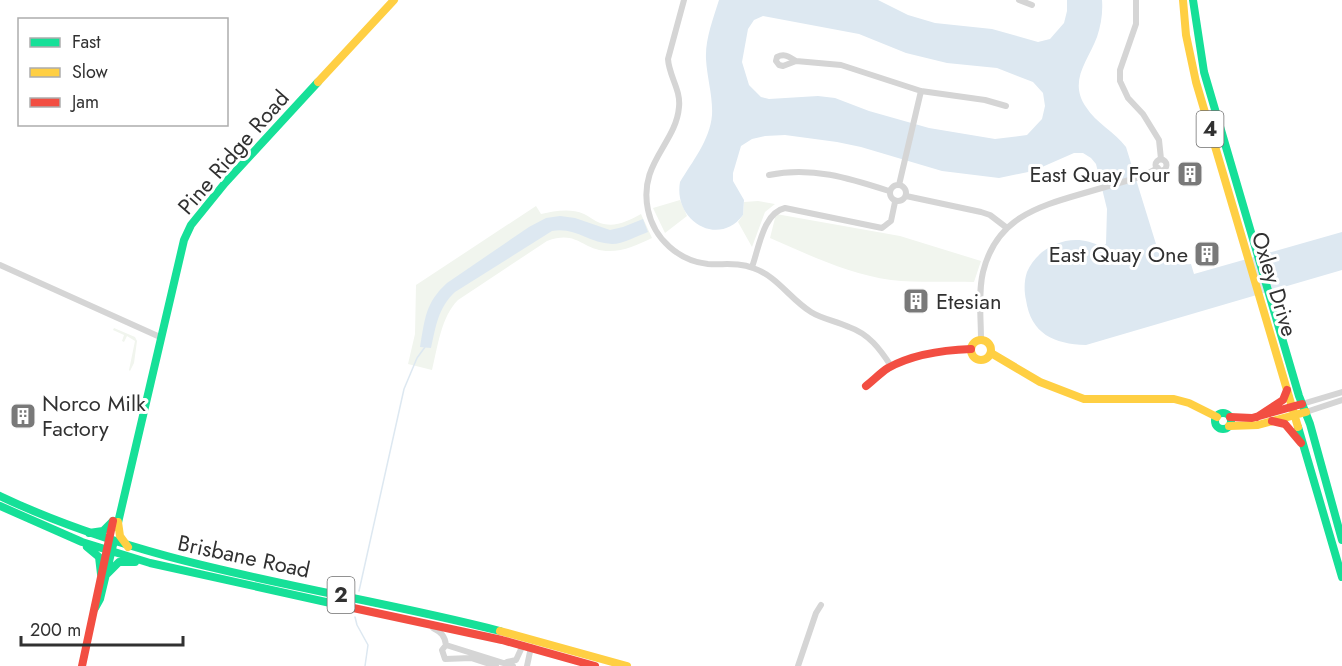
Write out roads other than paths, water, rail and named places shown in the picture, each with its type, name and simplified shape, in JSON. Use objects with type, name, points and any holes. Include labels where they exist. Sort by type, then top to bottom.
[{"type":"main road","name":"Oxley Drive","points":[[1183,0],[1186,35],[1193,72],[1342,577]]},
{"type":"main road","name":"Oxley Drive","points":[[1193,0],[1201,59],[1342,540]]},
{"type":"main road","name":"Pine Ridge Road","points":[[82,666],[95,608],[100,599],[115,522],[184,240],[191,225],[225,183],[391,2]]},
{"type":"main road","points":[[981,340],[990,346],[991,353],[985,359],[980,360],[973,356],[971,349],[981,340]]},
{"type":"main road","points":[[866,386],[891,366],[938,352],[971,349]]},
{"type":"main road","points":[[991,353],[1040,382],[1084,399],[1174,399],[1189,403],[1216,417]]},
{"type":"main road","points":[[1257,417],[1282,400],[1287,390]]},
{"type":"main road","points":[[1216,417],[1218,428],[1223,429],[1229,422],[1304,408]]},
{"type":"main road","points":[[1216,417],[1222,414],[1229,422],[1255,426],[1293,411]]},
{"type":"main road","points":[[1272,421],[1285,424],[1304,447]]},
{"type":"main road","name":"Brisbane Road","points":[[0,496],[82,538]]},
{"type":"main road","name":"Brisbane Road","points":[[0,506],[150,563],[420,621],[528,641],[595,666]]},
{"type":"main road","points":[[128,547],[120,536],[115,522],[101,532],[82,538],[99,557],[104,574],[121,561],[150,563]]},
{"type":"main road","name":"Brisbane Road","points":[[110,546],[128,547],[627,666]]},
{"type":"street","points":[[684,0],[668,59],[669,69],[679,96],[679,108],[676,120],[654,161],[646,192],[648,209],[658,234],[672,250],[685,258],[710,264],[736,264],[753,267],[775,280],[810,312],[861,332],[871,340],[891,366]]},
{"type":"street","points":[[1018,0],[1032,5]]},
{"type":"street","points":[[981,340],[983,271],[988,258],[1007,228],[1033,209],[1143,176],[1158,168],[1156,163],[1161,159],[1159,140],[1143,114],[1128,98],[1119,81],[1120,70],[1136,24],[1136,0]]},
{"type":"street","points":[[796,61],[841,65],[921,91],[950,97],[979,99],[1006,106]]},
{"type":"street","points":[[898,185],[921,91]]},
{"type":"street","points":[[769,175],[800,170],[830,174],[890,191]]},
{"type":"street","points":[[895,202],[890,197],[892,187],[898,185],[904,188],[906,196]]},
{"type":"street","points":[[895,202],[901,201],[906,196]]},
{"type":"street","points":[[906,196],[981,212],[990,215],[1007,228]]},
{"type":"street","points":[[753,267],[770,217],[778,210],[785,208],[882,228],[891,220],[895,202]]},
{"type":"street","points":[[0,265],[160,338]]},
{"type":"street","points":[[1304,408],[1342,392]]},
{"type":"street","points":[[1304,408],[1342,400]]},
{"type":"street","points":[[798,666],[821,604]]},
{"type":"street","points":[[420,621],[443,634],[446,645]]},
{"type":"street","points":[[492,659],[514,661],[528,641]]},
{"type":"street","points":[[527,666],[528,641]]},
{"type":"street","points":[[446,645],[513,666]]},
{"type":"street","points":[[446,645],[442,650],[445,659],[471,658],[496,666]]},
{"type":"waterway","points":[[359,591],[404,389],[417,358],[425,347]]},
{"type":"waterway","points":[[355,617],[368,645],[365,666]]},
{"type":"place","name":"East Quay Four","points":[[1190,174]]},
{"type":"place","name":"East Quay One","points":[[1207,254]]},
{"type":"place","name":"Etesian","points":[[916,301]]},
{"type":"place","name":"Norco Milk Factory","points":[[23,416]]}]
